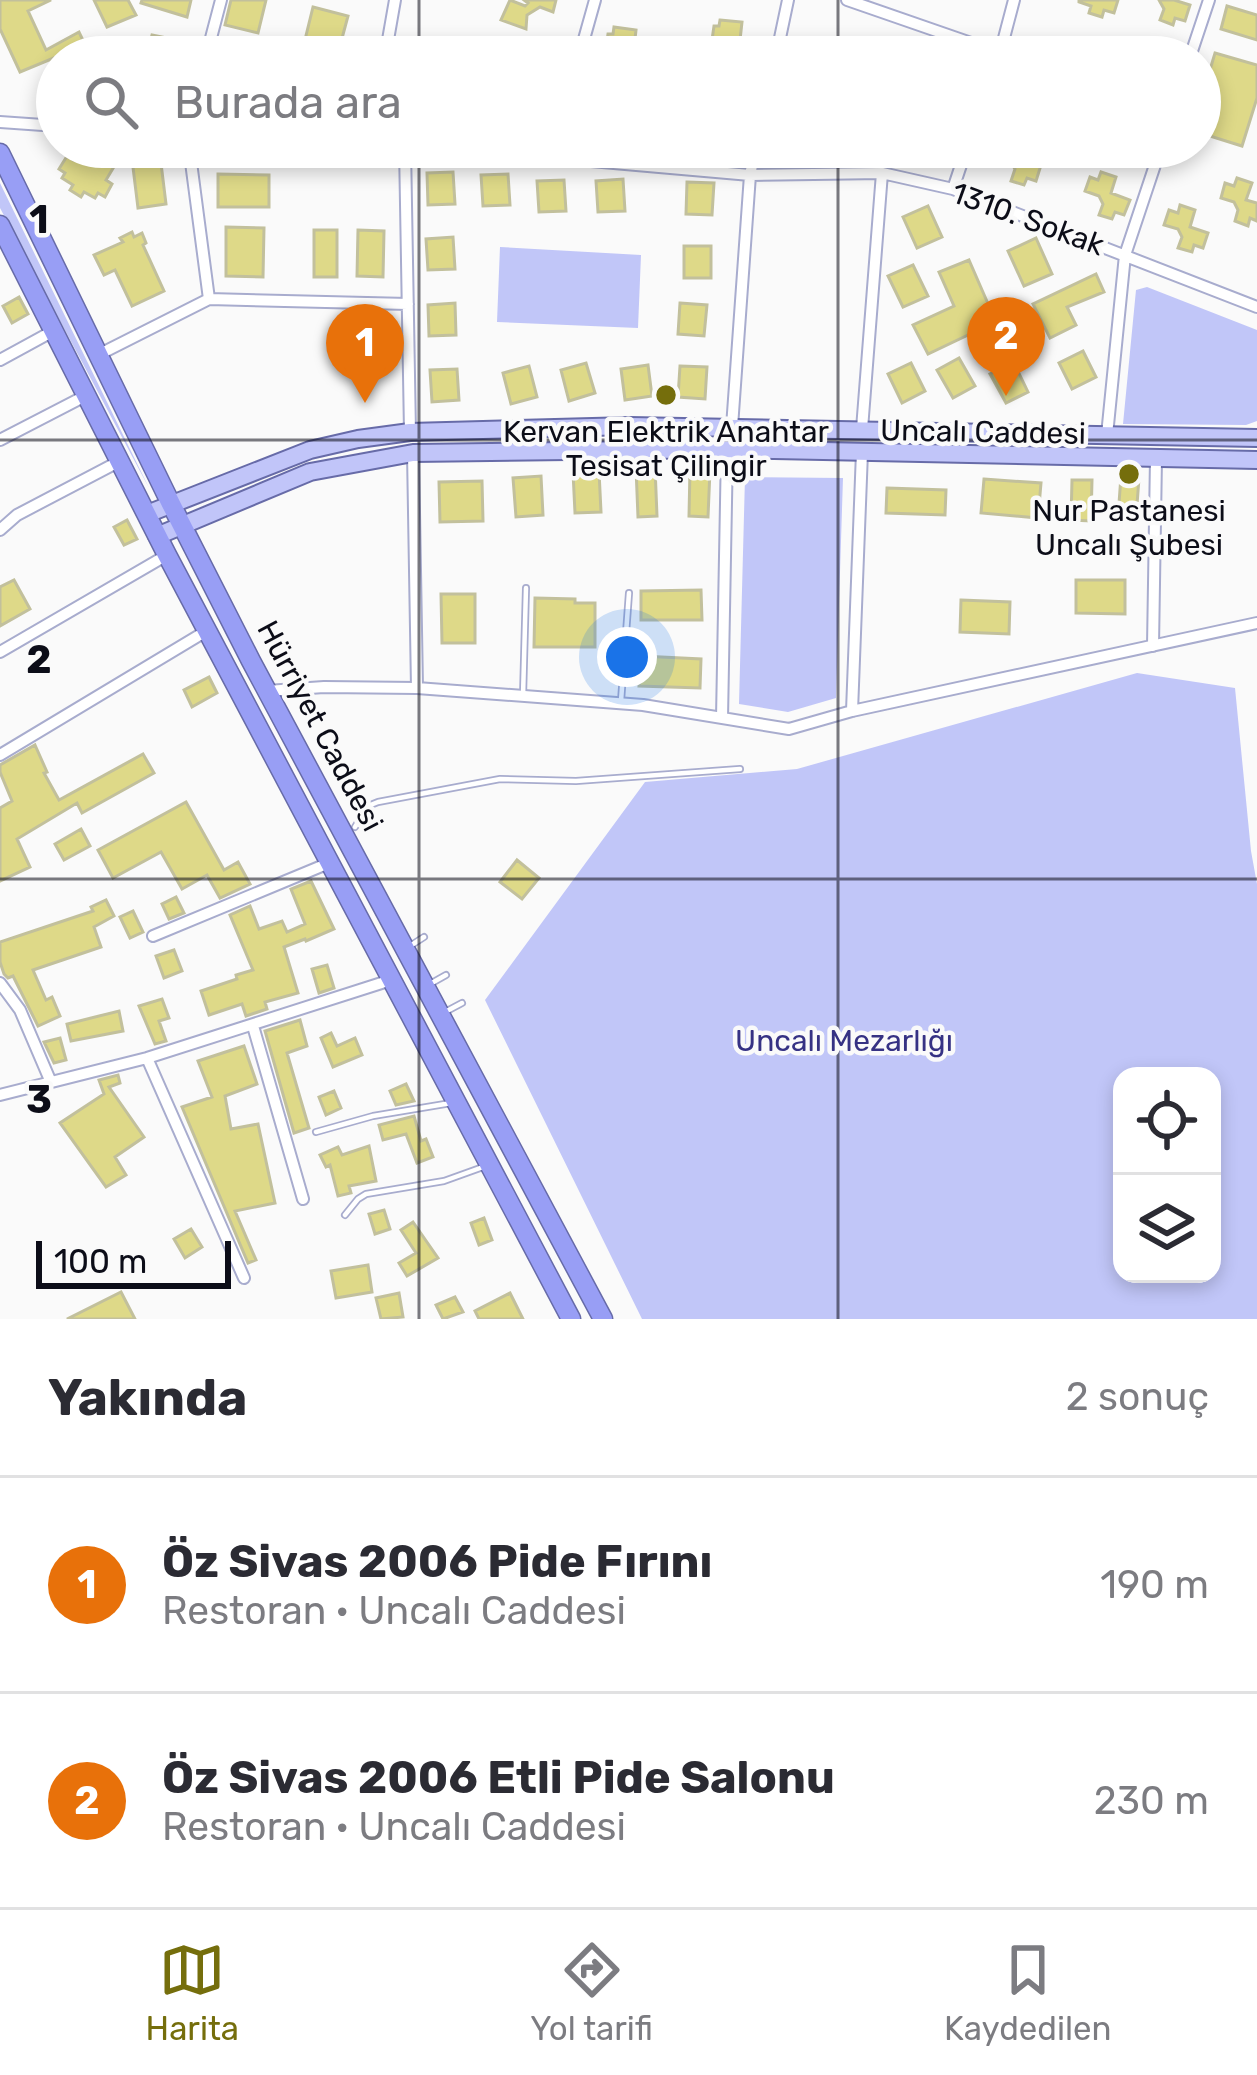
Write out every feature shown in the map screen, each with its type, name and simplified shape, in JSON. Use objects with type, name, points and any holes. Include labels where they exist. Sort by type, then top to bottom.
[{"type":"highway","name":"Hürriyet Caddesi","points":[[0,153],[267,691],[603,1319]]},
{"type":"highway","name":"Hürriyet Caddesi","points":[[0,225],[167,555],[571,1319]]},
{"type":"main road","name":"Uncalı Caddesi","points":[[147,514],[310,450],[410,431],[630,426],[1257,438]]},
{"type":"main road","name":"Uncalı Caddesi","points":[[158,536],[310,472],[413,453],[727,449],[1257,460]]},
{"type":"street","points":[[214,36],[220,0]]},
{"type":"street","points":[[389,36],[395,0]]},
{"type":"street","points":[[585,36],[595,0]]},
{"type":"street","points":[[780,36],[788,0]]},
{"type":"street","points":[[848,0],[947,36]]},
{"type":"street","points":[[1004,36],[1014,0]]},
{"type":"street","points":[[1197,36],[1209,0]]},
{"type":"street","points":[[0,122],[36,124]]},
{"type":"street","points":[[192,168],[209,299]]},
{"type":"street","points":[[405,168],[410,431]]},
{"type":"street","name":"1310. Sokak","points":[[689,168],[750,175],[882,173],[952,189],[1257,307]]},
{"type":"street","points":[[733,427],[752,168]]},
{"type":"street","points":[[952,189],[960,168]]},
{"type":"street","points":[[1107,435],[1125,255],[1154,168]]},
{"type":"street","points":[[862,429],[882,173]]},
{"type":"street","points":[[98,355],[209,299],[408,304]]},
{"type":"street","points":[[0,360],[56,331]]},
{"type":"street","points":[[0,440],[87,395]]},
{"type":"street","points":[[722,718],[727,449]]},
{"type":"street","points":[[852,711],[862,452]]},
{"type":"street","points":[[413,453],[417,688]]},
{"type":"street","points":[[1153,646],[1156,458]]},
{"type":"street","points":[[0,530],[16,515],[120,461]]},
{"type":"street","points":[[0,652],[167,555]]},
{"type":"street","points":[[267,691],[417,688],[620,703],[789,729],[852,711],[1257,623]]},
{"type":"street","points":[[0,755],[208,631]]},
{"type":"street","points":[[153,936],[329,863]]},
{"type":"street","points":[[0,1095],[147,1058],[391,980]]},
{"type":"street","points":[[0,983],[20,1010],[50,1080]]},
{"type":"street","points":[[253,1026],[303,1199]]},
{"type":"street","points":[[147,1058],[244,1278]]},
{"type":"lane","points":[[523,696],[526,589]]},
{"type":"lane","points":[[620,703],[629,593]]},
{"type":"lane","points":[[355,826],[368,806],[378,802],[500,779],[576,781],[740,769]]},
{"type":"lane","points":[[405,949],[424,937]]},
{"type":"lane","points":[[425,987],[446,975]]},
{"type":"lane","points":[[440,1015],[462,1003]]},
{"type":"lane","points":[[316,1132],[373,1116],[455,1102]]},
{"type":"lane","points":[[345,1215],[366,1194],[444,1181],[489,1164]]},
{"type":"green space","points":[[0,183],[149,488],[0,208]]},
{"type":"green space","points":[[500,247],[641,255],[638,328],[497,322]]},
{"type":"green space","points":[[1147,287],[1257,330],[1257,421],[1246,425],[1123,424],[1136,290]]},
{"type":"green space","points":[[745,477],[843,478],[836,698],[788,712],[739,704]]},
{"type":"green space","name":"Uncalı Mezarlığı","points":[[1137,673],[1235,688],[1257,884],[1257,1319],[642,1319],[485,1000],[645,782],[797,769]]},
{"type":"building","points":[[0,0],[51,0],[28,11],[40,36],[36,65],[20,72],[0,29]]},
{"type":"building","points":[[94,0],[128,0],[136,15],[107,27]]},
{"type":"building","points":[[142,0],[191,0],[187,17]]},
{"type":"building","points":[[231,0],[266,0],[258,33],[225,25]]},
{"type":"building","points":[[510,0],[525,6],[524,0],[556,0],[553,12],[540,7],[527,15],[526,29],[501,20]]},
{"type":"building","points":[[1079,0],[1118,0],[1114,13],[1104,10],[1102,17],[1089,13],[1091,6]]},
{"type":"building","points":[[1159,0],[1190,5],[1185,21],[1175,18],[1173,25],[1160,20],[1164,9]]},
{"type":"building","points":[[1227,6],[1257,15],[1257,40],[1221,29]]},
{"type":"building","points":[[313,7],[348,16],[343,36],[306,36]]},
{"type":"building","points":[[720,20],[742,22],[740,36],[713,36],[714,26]]},
{"type":"building","points":[[614,27],[636,30],[635,36],[608,36]]},
{"type":"building","points":[[1221,55],[1257,65],[1257,98],[1242,146],[1221,140]]},
{"type":"building","points":[[113,168],[106,180],[112,184],[105,197],[84,192],[81,197],[70,190],[73,185],[62,178],[65,173],[59,169]]},
{"type":"building","points":[[133,168],[162,168],[166,204],[138,208]]},
{"type":"building","points":[[1040,168],[1036,181],[1027,178],[1024,185],[1011,181],[1015,169]]},
{"type":"building","points":[[453,172],[455,204],[428,205],[427,173]]},
{"type":"building","points":[[1101,172],[1116,177],[1111,193],[1130,200],[1124,215],[1115,212],[1112,219],[1099,215],[1103,204],[1099,196],[1085,191],[1090,177],[1098,180]]},
{"type":"building","points":[[218,174],[269,175],[269,207],[218,207]]},
{"type":"building","points":[[508,174],[510,205],[483,206],[481,175]]},
{"type":"building","points":[[1237,178],[1252,183],[1246,200],[1257,203],[1257,221],[1250,218],[1248,226],[1235,221],[1234,202],[1221,198],[1225,183],[1234,186]]},
{"type":"building","points":[[623,179],[625,211],[598,212],[596,181]]},
{"type":"building","points":[[564,180],[566,211],[539,212],[537,181]]},
{"type":"building","points":[[687,182],[714,183],[712,215],[686,214]]},
{"type":"building","points":[[1180,205],[1195,210],[1190,227],[1208,233],[1203,248],[1194,245],[1192,252],[1178,248],[1182,237],[1178,229],[1164,225],[1169,210],[1178,213]]},
{"type":"building","points":[[928,206],[942,237],[917,248],[903,217]]},
{"type":"building","points":[[226,227],[264,228],[263,277],[226,276]]},
{"type":"building","points":[[314,230],[337,230],[337,277],[314,277]]},
{"type":"building","points":[[358,230],[384,231],[383,277],[357,276]]},
{"type":"building","points":[[132,232],[134,237],[142,233],[164,291],[132,306],[115,270],[104,275],[94,255],[123,242],[120,238]]},
{"type":"building","points":[[453,237],[455,269],[428,270],[426,239]]},
{"type":"building","points":[[1036,238],[1052,274],[1024,286],[1008,251]]},
{"type":"building","points":[[684,246],[711,246],[711,278],[684,278]]},
{"type":"building","points":[[969,260],[1007,335],[995,342],[987,326],[928,354],[913,325],[954,306],[939,272]]},
{"type":"building","points":[[913,265],[928,296],[903,307],[888,276]]},
{"type":"building","points":[[1096,274],[1104,292],[1067,307],[1076,325],[1050,338],[1033,304]]},
{"type":"building","points":[[19,297],[28,314],[12,323],[3,306]]},
{"type":"building","points":[[455,303],[456,335],[429,336],[428,305]]},
{"type":"building","points":[[680,303],[707,305],[704,336],[678,334]]},
{"type":"building","points":[[1083,351],[1096,377],[1072,389],[1059,363]]},
{"type":"building","points":[[959,358],[975,386],[953,398],[937,370]]},
{"type":"building","points":[[586,363],[595,393],[569,401],[561,370]]},
{"type":"building","points":[[911,363],[925,391],[902,403],[888,374]]},
{"type":"building","points":[[1014,363],[1028,392],[1006,403],[990,374]]},
{"type":"building","points":[[648,365],[652,396],[625,400],[621,369]]},
{"type":"building","points":[[529,366],[537,397],[511,404],[503,373]]},
{"type":"building","points":[[680,366],[707,367],[705,399],[678,397]]},
{"type":"building","points":[[457,369],[459,400],[432,402],[430,370]]},
{"type":"building","points":[[655,467],[657,516],[638,517],[636,468]]},
{"type":"building","points":[[690,469],[710,470],[708,517],[689,516]]},
{"type":"building","points":[[599,471],[601,512],[575,513],[573,472]]},
{"type":"building","points":[[541,476],[543,515],[516,517],[513,478]]},
{"type":"building","points":[[1121,476],[1139,478],[1136,518],[1118,517]]},
{"type":"building","points":[[984,479],[1041,483],[1038,518],[981,513]]},
{"type":"building","points":[[1072,480],[1092,480],[1091,521],[1071,520]]},
{"type":"building","points":[[482,481],[483,521],[440,522],[439,482]]},
{"type":"building","points":[[887,488],[946,490],[945,515],[886,513]]},
{"type":"building","points":[[127,520],[137,539],[124,545],[114,527]]},
{"type":"building","points":[[14,580],[30,609],[0,626],[0,587]]},
{"type":"building","points":[[1076,580],[1125,580],[1125,614],[1076,613]]},
{"type":"building","points":[[701,590],[702,620],[641,620],[641,591]]},
{"type":"building","points":[[441,594],[475,594],[475,643],[442,643]]},
{"type":"building","points":[[535,598],[595,603],[595,647],[534,647]]},
{"type":"building","points":[[961,600],[1010,602],[1009,634],[960,632]]},
{"type":"building","points":[[641,656],[701,659],[700,688],[639,686]]},
{"type":"building","points":[[209,677],[217,693],[192,707],[184,690]]},
{"type":"building","points":[[35,745],[59,800],[143,754],[154,773],[82,813],[77,803],[17,839],[30,867],[0,881],[0,808],[12,801],[0,765]]},
{"type":"building","points":[[186,802],[224,870],[238,862],[250,884],[220,898],[207,875],[182,889],[161,852],[113,878],[98,850]]},
{"type":"building","points":[[81,829],[90,846],[64,860],[55,844]]},
{"type":"building","points":[[517,860],[539,878],[522,899],[500,882]]},
{"type":"building","points":[[311,881],[334,929],[284,947],[298,993],[265,1002],[267,1009],[246,1016],[242,1004],[209,1015],[201,991],[253,970],[230,915],[250,906],[259,929],[282,921],[287,932],[305,924],[291,889]]},
{"type":"building","points":[[176,897],[184,913],[169,919],[162,904]]},
{"type":"building","points":[[106,900],[114,916],[94,927],[101,947],[33,970],[46,1000],[52,997],[60,1016],[38,1026],[13,976],[4,974],[0,942],[93,911],[91,907]]},
{"type":"building","points":[[133,911],[143,932],[130,938],[120,917]]},
{"type":"building","points":[[174,950],[182,971],[164,978],[156,956]]},
{"type":"building","points":[[327,965],[334,988],[319,993],[312,969]]},
{"type":"building","points":[[162,999],[169,1018],[159,1021],[166,1041],[155,1044],[139,1006]]},
{"type":"building","points":[[119,1011],[123,1031],[71,1041],[67,1024]]},
{"type":"building","points":[[300,1020],[307,1046],[287,1053],[309,1128],[294,1133],[265,1031]]},
{"type":"building","points":[[331,1033],[337,1046],[355,1038],[362,1055],[333,1067],[321,1038]]},
{"type":"building","points":[[60,1038],[66,1060],[54,1063],[44,1042]]},
{"type":"building","points":[[244,1046],[257,1084],[225,1096],[231,1129],[258,1124],[275,1203],[235,1211],[256,1260],[248,1263],[182,1107],[212,1097],[198,1061]]},
{"type":"building","points":[[118,1075],[120,1083],[109,1087],[144,1137],[115,1157],[126,1175],[106,1187],[60,1123],[104,1094],[99,1080]]},
{"type":"building","points":[[406,1084],[414,1101],[396,1105],[390,1091]]},
{"type":"building","points":[[334,1091],[341,1108],[326,1115],[319,1097]]},
{"type":"building","points":[[414,1116],[421,1141],[426,1139],[433,1157],[417,1163],[406,1134],[383,1140],[379,1125]]},
{"type":"building","points":[[369,1146],[376,1181],[349,1186],[351,1193],[338,1196],[330,1165],[326,1167],[320,1155],[338,1147],[342,1155]]},
{"type":"building","points":[[384,1210],[390,1229],[375,1234],[369,1214]]},
{"type":"building","points":[[484,1218],[492,1240],[479,1245],[471,1223]]},
{"type":"building","points":[[413,1222],[438,1258],[407,1276],[399,1263],[416,1253],[401,1230]]},
{"type":"building","points":[[191,1229],[202,1247],[185,1258],[174,1239]]},
{"type":"building","points":[[368,1265],[372,1292],[336,1298],[331,1271]]},
{"type":"building","points":[[121,1292],[135,1319],[67,1319]]},
{"type":"building","points":[[399,1293],[403,1317],[381,1319],[376,1298]]},
{"type":"building","points":[[510,1293],[523,1319],[479,1319],[475,1311]]},
{"type":"building","points":[[455,1297],[463,1312],[443,1319],[436,1305]]},
{"type":"place","name":"Kervan Elektrik Anahtar Tesisat Çilingir","points":[[666,395]]},
{"type":"place","name":"Öz Sivas 2006 Etli Pide Salonu","points":[[1006,396]]},
{"type":"place","name":"Öz Sivas 2006 Pide Fırını","points":[[365,403]]},
{"type":"place","name":"Nur Pastanesi Uncalı Şubesi","points":[[1129,474]]}]
